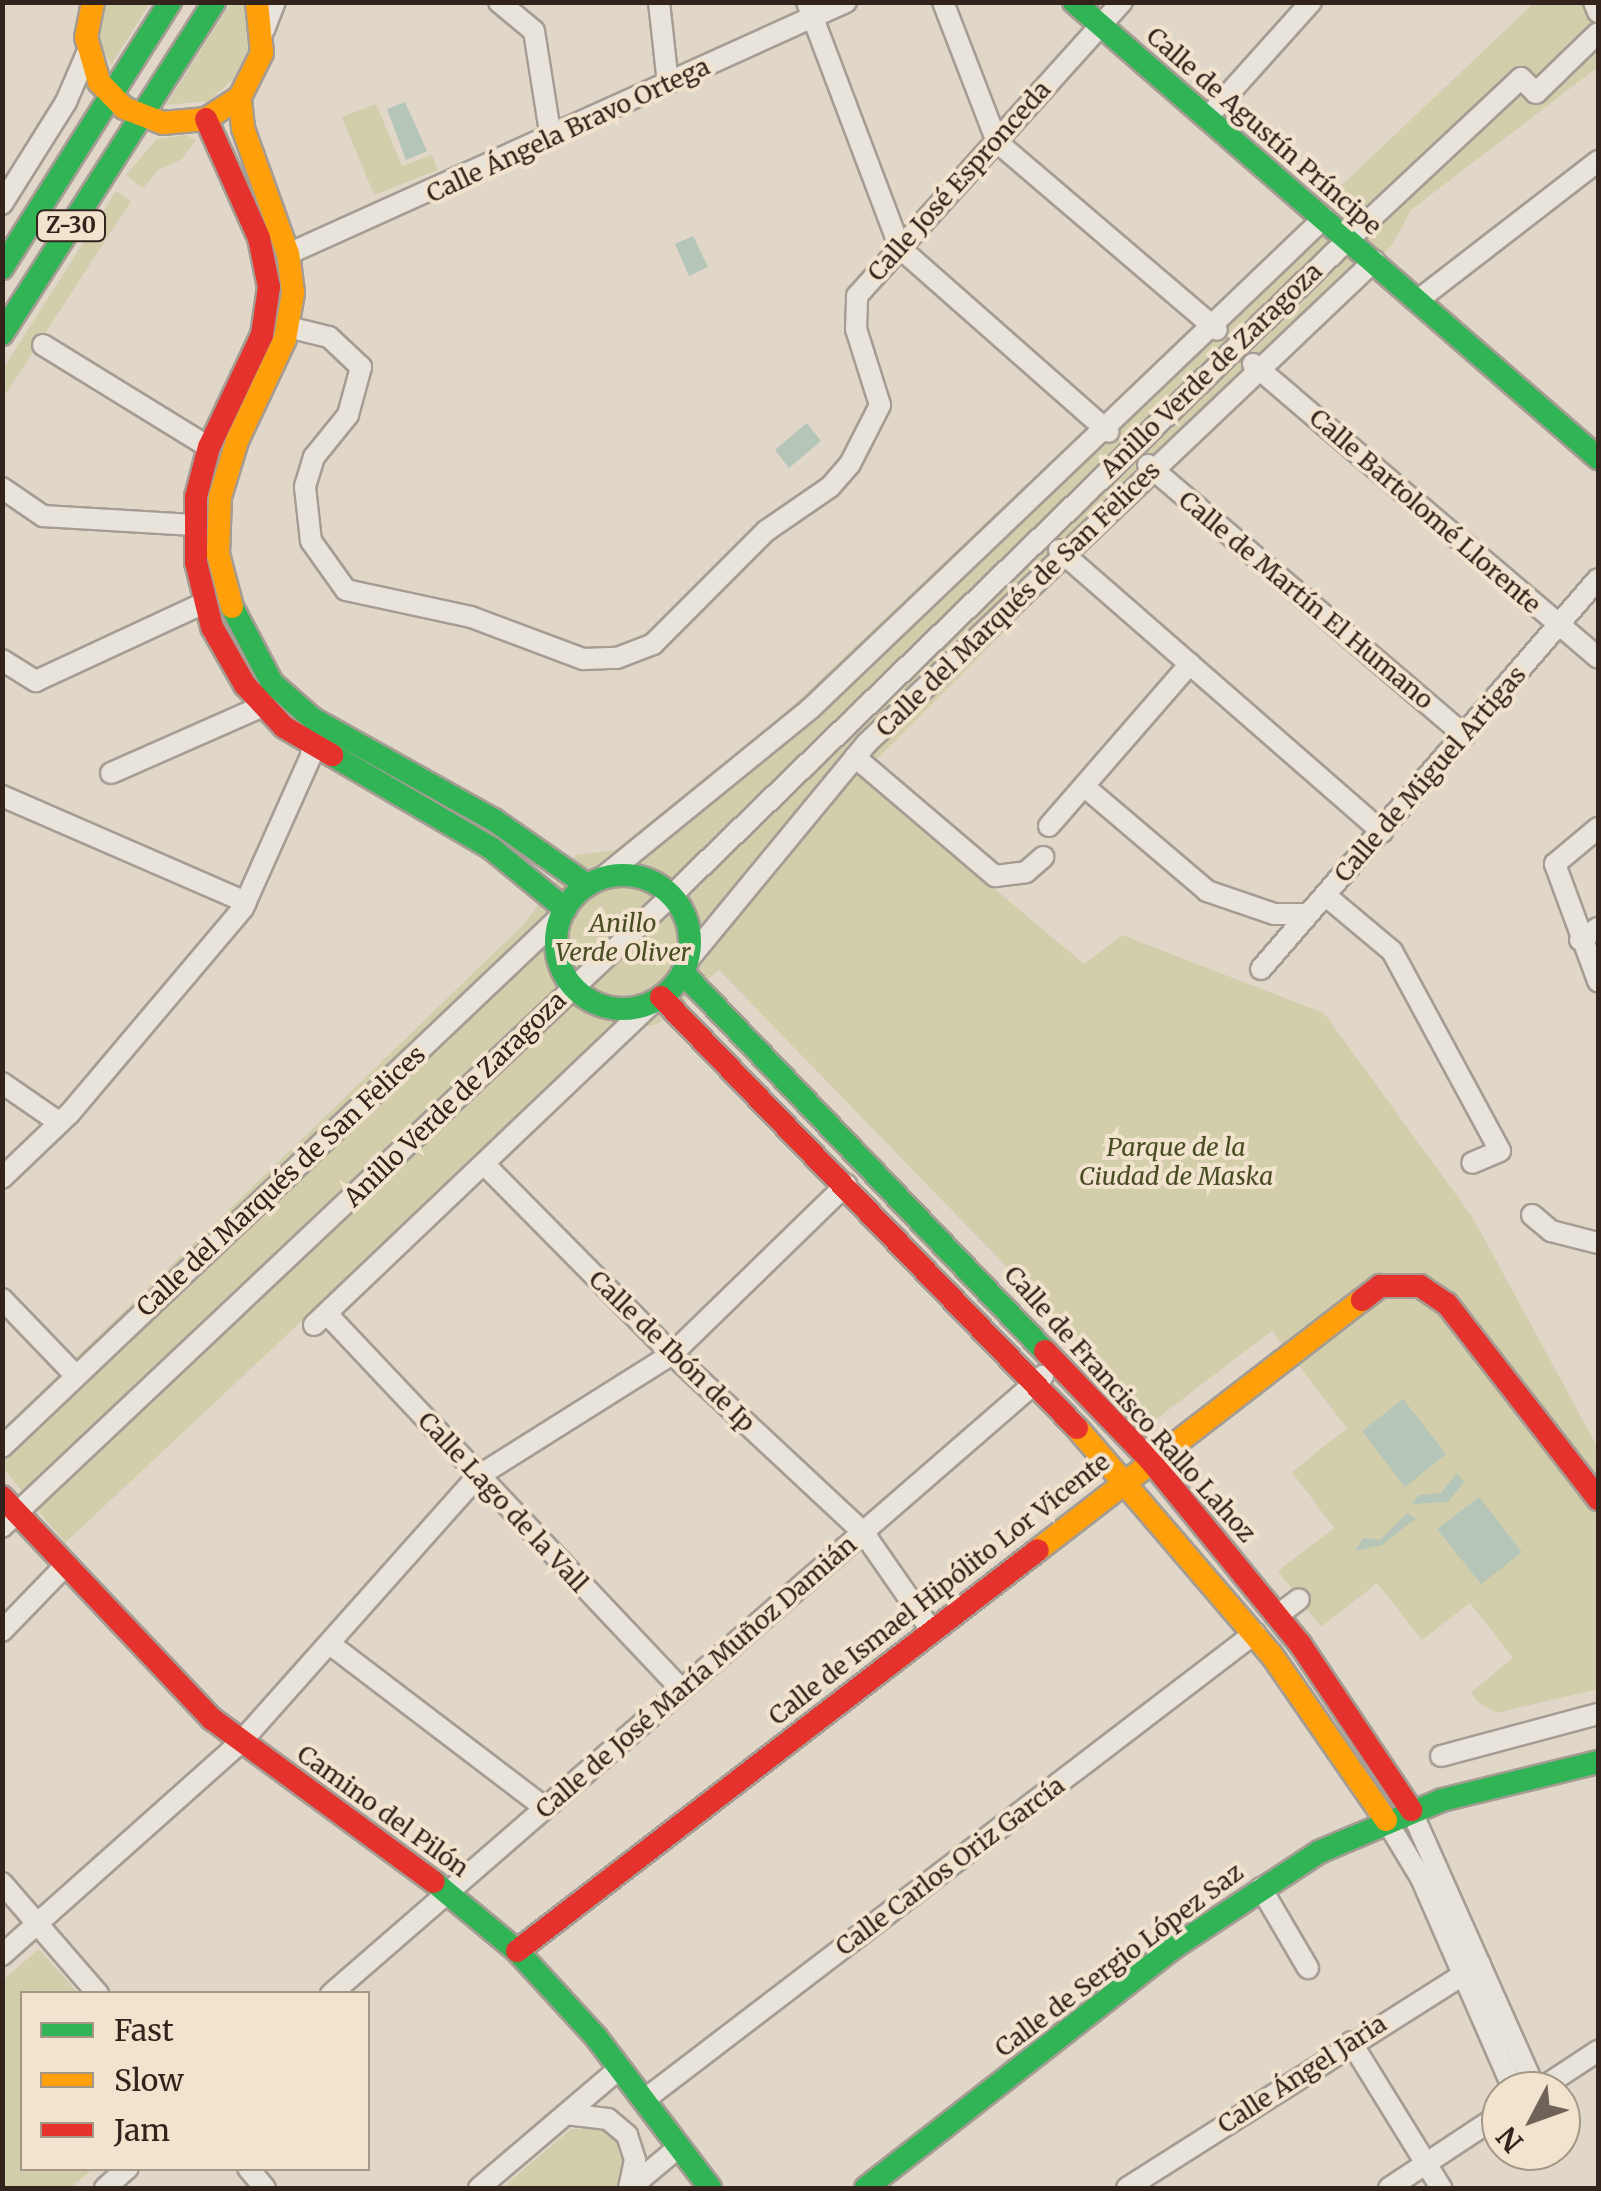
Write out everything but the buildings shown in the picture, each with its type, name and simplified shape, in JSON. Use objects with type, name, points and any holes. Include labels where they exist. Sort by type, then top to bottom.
[{"type":"main road","name":"Z-30","points":[[2,268],[170,2]]},
{"type":"main road","name":"Z-30","points":[[2,334],[214,2]]},
{"type":"main road","points":[[90,12],[88,51],[112,97],[141,118],[163,123],[206,119],[240,97],[259,65],[264,30],[257,2]]},
{"type":"main road","name":"Calle de Agustín Príncipe","points":[[1074,2],[1598,458]]},
{"type":"main road","points":[[240,97],[243,128],[288,254],[288,327],[229,461],[218,554],[233,616],[252,655],[312,719],[494,820],[594,882]]},
{"type":"main road","points":[[206,119],[259,238],[269,288],[262,335],[209,447],[194,525],[204,602],[226,656],[263,706],[314,748],[491,848],[563,913]]},
{"type":"main road","points":[[637,876],[672,894],[688,925],[686,966],[656,1000],[601,1005],[572,985],[557,952],[563,913],[594,882],[637,876]]},
{"type":"main road","name":"Calle de Francisco Rallo Lahoz","points":[[686,966],[1150,1460],[1278,1615],[1356,1721],[1411,1810]]},
{"type":"main road","name":"Calle de Francisco Rallo Lahoz","points":[[656,1000],[846,1185],[1127,1479],[1255,1633],[1386,1820]]},
{"type":"main road","name":"Calle de Ismael Hipólito Lor Vicente","points":[[517,1950],[1373,1290],[1409,1283],[1447,1304],[1598,1499]]},
{"type":"main road","name":"Camino del Pilón","points":[[7,1513],[240,1742],[448,1892],[517,1950],[620,2068],[710,2188]]},
{"type":"main road","name":"Calle de Sergio López Saz","points":[[875,2186],[1174,1948],[1261,1888],[1411,1810],[1598,1762]]},
{"type":"street","points":[[73,2],[90,12]]},
{"type":"street","points":[[264,30],[275,2]]},
{"type":"street","points":[[499,2],[534,31],[550,138]]},
{"type":"street","points":[[658,2],[668,84]]},
{"type":"street","name":"Calle Ángela Bravo Ortega","points":[[288,254],[668,84],[808,10],[846,2]]},
{"type":"street","points":[[943,2],[996,142],[1215,328]]},
{"type":"street","name":"Calle José Espronceda","points":[[288,327],[329,337],[361,368],[348,416],[314,458],[305,487],[310,542],[326,571],[346,590],[372,600],[471,617],[583,659],[616,658],[653,644],[679,623],[728,566],[850,464],[880,405],[852,309],[900,248],[1122,2]]},
{"type":"street","points":[[1207,118],[1311,2]]},
{"type":"street","points":[[1594,2],[1598,12]]},
{"type":"street","points":[[808,10],[900,248],[1107,430]]},
{"type":"street","name":"Anillo Verde de Zaragoza","points":[[7,1513],[672,894],[1520,78],[1536,93],[1598,33]]},
{"type":"street","points":[[2,204],[78,82],[88,51]]},
{"type":"street","points":[[78,82],[89,131]]},
{"type":"street","points":[[1417,301],[1598,165]]},
{"type":"street","points":[[594,882],[810,708],[1215,328],[1324,218]]},
{"type":"street","name":"Calle del Marqués de San Felices","points":[[686,966],[855,758],[1255,366],[1374,262]]},
{"type":"street","points":[[43,345],[209,447]]},
{"type":"street","name":"Calle Bartolomé Llorente","points":[[1255,366],[1598,658]]},
{"type":"street","name":"Calle de Martín El Humano","points":[[1151,468],[1464,735]]},
{"type":"street","points":[[2,488],[44,516],[194,525]]},
{"type":"street","points":[[1062,552],[1382,832]]},
{"type":"street","name":"Calle de Miguel Artigas","points":[[1262,969],[1598,579]]},
{"type":"street","points":[[2,660],[36,681],[204,602]]},
{"type":"street","points":[[1049,826],[1190,664]]},
{"type":"street","points":[[111,774],[263,706]]},
{"type":"street","points":[[2,1178],[60,1123],[246,902],[314,748],[312,719]]},
{"type":"street","points":[[855,758],[996,876],[1026,872],[1043,857]]},
{"type":"street","points":[[1085,787],[1207,891],[1274,914],[1308,914]]},
{"type":"street","points":[[2,796],[246,902]]},
{"type":"street","points":[[1598,828],[1555,864],[1598,981]]},
{"type":"street","points":[[1325,895],[1392,951],[1500,1151],[1472,1164]]},
{"type":"street","name":"Calle del Marqués de San Felices","points":[[2,1446],[563,913]]},
{"type":"street","points":[[1580,940],[1598,928]]},
{"type":"street","points":[[484,1165],[656,1000]]},
{"type":"street","points":[[2,1083],[60,1123]]},
{"type":"street","name":"Calle Lago de la Vall","points":[[484,1165],[320,1320],[680,1689]]},
{"type":"street","name":"Calle de Ibón de Ip","points":[[484,1165],[672,1354],[863,1532],[931,1630]]},
{"type":"street","points":[[2,1955],[240,1742],[477,1477],[672,1354],[846,1185]]},
{"type":"street","points":[[1532,1215],[1543,1228],[1598,1243]]},
{"type":"street","points":[[2,1299],[76,1376]]},
{"type":"street","name":"Calle de José María Muñoz Damián","points":[[334,1991],[680,1689],[1039,1384],[1054,1356]]},
{"type":"street","points":[[2,1631],[63,1568]]},
{"type":"street","points":[[1278,1615],[1299,1598]]},
{"type":"street","name":"Calle Carlos Oriz García","points":[[644,2100],[1255,1633]]},
{"type":"street","points":[[330,1644],[544,1808]]},
{"type":"street","points":[[1442,1756],[1598,1714]]},
{"type":"street","name":"Calle de Francisco Rallo Lahoz","points":[[1411,1810],[1507,2071]]},
{"type":"street","name":"Calle de Francisco Rallo Lahoz","points":[[1386,1820],[1408,1852],[1526,2071]]},
{"type":"street","points":[[2,1882],[95,1991]]},
{"type":"street","points":[[1261,1888],[1308,1968]]},
{"type":"street","name":"Calle Ángel Jaria","points":[[1127,2188],[1472,1969]]},
{"type":"street","points":[[1352,2042],[1441,2188]]},
{"type":"street","points":[[1567,2071],[1598,2051]]},
{"type":"street","points":[[479,2188],[620,2068]]},
{"type":"street","points":[[566,2114],[596,2114],[618,2126],[635,2160],[629,2188]]},
{"type":"street","points":[[1389,2188],[1481,2127]]},
{"type":"street","points":[[629,2188],[679,2147]]},
{"type":"street","points":[[106,2188],[125,2171]]},
{"type":"green space","points":[[106,3],[150,3],[111,65],[98,39]]},
{"type":"green space","points":[[231,3],[247,3],[251,49],[243,71],[208,101],[166,105]]},
{"type":"green space","points":[[1534,3],[1598,3],[1598,67],[1411,210],[1392,245],[860,776],[1084,964],[1122,935],[1324,1013],[1473,1218],[1598,1448],[1598,1689],[1496,1713],[1477,1701],[1471,1692],[1513,1658],[1470,1603],[1422,1640],[1377,1583],[1321,1627],[1278,1571],[1334,1528],[1292,1472],[1347,1428],[1272,1331],[1155,1420],[719,970],[658,1024],[609,1033],[65,1543],[3,1468],[2,1429],[523,925],[576,855],[615,850],[784,714]]},
{"type":"green space","points":[[376,104],[402,166],[432,155],[438,170],[374,195],[342,117]]},
{"type":"green space","points":[[186,135],[196,140],[182,159],[158,170],[143,188],[126,175],[157,139]]},
{"type":"green space","points":[[116,191],[131,201],[3,398],[3,369]]},
{"type":"green space","points":[[39,1949],[76,1991],[20,1991],[20,2171],[91,2171],[70,2188],[3,2188],[3,1980]]},
{"type":"green space","points":[[597,2128],[614,2135],[624,2159],[616,2188],[502,2188],[571,2129]]},
{"type":"shaded area","points":[[405,102],[427,151],[406,160],[387,109]]},
{"type":"shaded area","points":[[693,236],[708,267],[689,276],[675,244]]},
{"type":"shaded area","points":[[807,423],[821,441],[789,468],[775,450]]},
{"type":"shaded area","points":[[1403,1399],[1446,1454],[1405,1487],[1362,1431]]},
{"type":"shaded area","points":[[1457,1473],[1464,1482],[1448,1502],[1412,1504],[1419,1495],[1441,1493]]},
{"type":"shaded area","points":[[1479,1497],[1522,1552],[1481,1584],[1437,1529]]},
{"type":"shaded area","points":[[1407,1513],[1416,1518],[1382,1545],[1355,1551],[1363,1538],[1380,1540]]},
{"type":"traffic: fast","points":[[2,268],[170,2]]},
{"type":"traffic: fast","points":[[2,334],[214,2]]},
{"type":"traffic: fast","points":[[1074,2],[1598,458]]},
{"type":"traffic: fast","points":[[232,607],[272,683],[313,719],[494,820],[587,885]]},
{"type":"traffic: fast","points":[[332,755],[491,848],[565,909]]},
{"type":"traffic: fast","points":[[623,875],[649,880],[670,895],[685,916],[690,942],[685,968],[670,989],[649,1004],[623,1009],[597,1004],[576,989],[561,968],[556,942],[561,916],[576,895],[597,880],[623,875]]},
{"type":"traffic: fast","points":[[683,973],[1045,1351]]},
{"type":"traffic: fast","points":[[866,2188],[1173,1948],[1319,1852],[1442,1800],[1598,1762]]},
{"type":"traffic: fast","points":[[434,1882],[517,1951],[596,2037],[710,2188]]},
{"type":"traffic: slow","points":[[93,2],[86,37],[99,82],[124,108],[163,123],[206,119],[240,97],[262,53],[257,2]]},
{"type":"traffic: slow","points":[[232,607],[218,554],[220,497],[237,441],[285,339],[293,293],[288,254],[243,128],[240,97]]},
{"type":"traffic: slow","points":[[1038,1550],[1362,1300]]},
{"type":"traffic: slow","points":[[1077,1428],[1271,1654],[1386,1820]]},
{"type":"traffic: jam","points":[[206,119],[259,238],[269,287],[262,335],[209,447],[196,497],[196,562],[212,627],[245,685],[284,727],[332,755]]},
{"type":"traffic: jam","points":[[661,997],[1077,1428]]},
{"type":"traffic: jam","points":[[1362,1300],[1380,1286],[1420,1286],[1447,1304],[1598,1499]]},
{"type":"traffic: jam","points":[[1045,1351],[1150,1460],[1300,1644],[1411,1810]]},
{"type":"traffic: jam","points":[[2,1497],[212,1719],[434,1882]]},
{"type":"traffic: jam","points":[[517,1951],[1038,1550]]},
{"type":"park label","name":"Anillo Verde Oliver","points":[[623,938]]},
{"type":"park label","name":"Parque de la Ciudad de Maska","points":[[1176,1162]]}]
